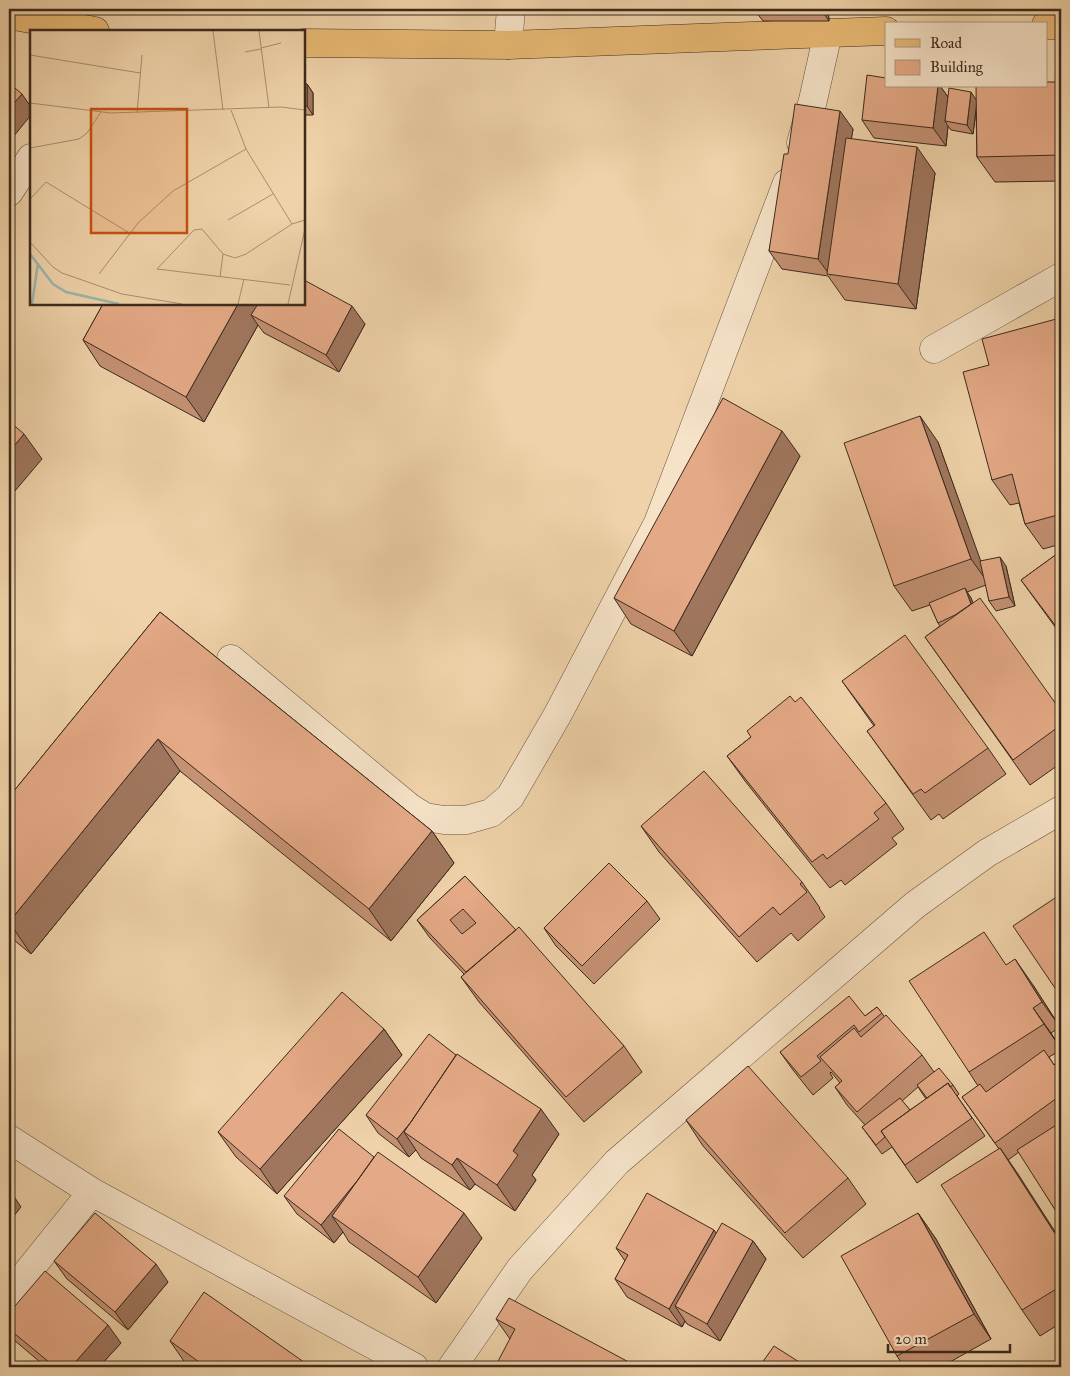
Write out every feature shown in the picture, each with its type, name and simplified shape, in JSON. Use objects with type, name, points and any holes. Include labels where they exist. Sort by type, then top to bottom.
[{"type":"main road","points":[[9,15],[90,30]]},
{"type":"main road","points":[[1048,25],[1061,25]]},
{"type":"main road","points":[[305,43],[508,46],[885,31]]},
{"type":"street","points":[[508,46],[511,9]]},
{"type":"street","points":[[231,659],[409,807],[426,817],[444,820],[466,820],[491,814],[510,797],[558,714],[658,523],[799,152],[828,33]]},
{"type":"street","points":[[9,192],[30,160]]},
{"type":"street","points":[[934,349],[1061,278]]},
{"type":"street","points":[[452,1367],[520,1269],[617,1162],[915,905],[987,853],[1061,810]]},
{"type":"street","points":[[9,1138],[92,1192],[414,1367]]},
{"type":"street","points":[[9,1295],[92,1192]]},
{"type":"building","points":[[756,9],[822,9],[822,11],[756,12]]},
{"type":"building","points":[[867,75],[885,78],[885,88],[938,88],[933,128],[862,120]]},
{"type":"building","points":[[1048,82],[1061,82],[1061,155],[977,157],[976,88],[1048,88]]},
{"type":"building","points":[[9,83],[22,94],[9,109]]},
{"type":"building","points":[[305,84],[307,84],[307,106],[305,106]]},
{"type":"building","points":[[949,88],[971,92],[967,125],[945,121]]},
{"type":"building","points":[[795,104],[840,111],[818,259],[769,251],[784,154],[788,154]]},
{"type":"building","points":[[846,138],[917,147],[898,284],[827,274]]},
{"type":"building","points":[[305,281],[352,306],[326,355],[251,315],[257,305],[305,305]]},
{"type":"building","points":[[102,305],[237,305],[186,397],[83,340]]},
{"type":"building","points":[[1060,318],[1061,514],[1025,524],[1012,474],[992,480],[963,372],[989,365],[982,339]]},
{"type":"building","points":[[723,398],[782,431],[674,631],[614,598]]},
{"type":"building","points":[[920,416],[971,559],[894,586],[844,443]]},
{"type":"building","points":[[9,421],[24,434],[9,452]]},
{"type":"building","points":[[1061,551],[1061,633],[1021,580]]},
{"type":"building","points":[[1000,557],[1009,597],[989,601],[980,561]]},
{"type":"building","points":[[965,588],[971,604],[955,615],[938,623],[929,603]]},
{"type":"building","points":[[980,598],[1061,711],[1061,725],[1013,760],[925,637]]},
{"type":"building","points":[[160,612],[432,831],[369,909],[158,739],[9,922],[9,797]]},
{"type":"building","points":[[905,635],[988,748],[925,793],[921,789],[913,794],[867,731],[875,725],[842,681]]},
{"type":"building","points":[[790,696],[795,702],[801,697],[886,803],[874,813],[879,819],[827,859],[823,854],[812,862],[727,756],[751,737],[747,731]]},
{"type":"building","points":[[704,771],[802,882],[800,884],[807,892],[780,915],[773,907],[739,937],[641,826]]},
{"type":"building","points":[[609,863],[647,901],[582,966],[544,928]]},
{"type":"building","points":[[465,876],[516,930],[466,972],[417,920]],"holes":[[[463,909],[476,923],[462,934],[450,920]]]},
{"type":"building","points":[[1061,894],[1061,997],[1013,926]]},
{"type":"building","points":[[519,927],[624,1046],[566,1097],[461,977]]},
{"type":"building","points":[[984,932],[1006,965],[1015,959],[1042,1002],[1033,1008],[1044,1024],[969,1072],[909,981]]},
{"type":"building","points":[[342,992],[384,1029],[260,1169],[218,1132]]},
{"type":"building","points":[[849,996],[865,1016],[877,1007],[882,1013],[859,1032],[854,1025],[817,1056],[821,1061],[801,1077],[780,1052]]},
{"type":"building","points":[[886,1015],[922,1055],[857,1112],[835,1087],[842,1081],[820,1057],[854,1028],[861,1037]]},
{"type":"building","points":[[429,1034],[456,1055],[411,1122],[397,1139],[366,1115]]},
{"type":"building","points":[[1044,1050],[1054,1065],[1061,1060],[1061,1095],[995,1143],[962,1097],[980,1084],[986,1092]]},
{"type":"building","points":[[457,1054],[541,1109],[513,1151],[518,1155],[497,1185],[457,1158],[452,1165],[404,1132]]},
{"type":"building","points":[[748,1066],[848,1178],[785,1233],[686,1120]]},
{"type":"building","points":[[939,1068],[953,1085],[950,1087],[948,1083],[927,1098],[917,1085]]},
{"type":"building","points":[[948,1083],[972,1118],[905,1165],[881,1131]]},
{"type":"building","points":[[900,1098],[910,1110],[881,1131],[885,1137],[876,1145],[862,1127]]},
{"type":"building","points":[[1061,1122],[1061,1219],[1017,1150]]},
{"type":"building","points":[[339,1129],[374,1157],[321,1225],[284,1196]]},
{"type":"building","points":[[1000,1148],[1061,1243],[1061,1286],[1022,1310],[941,1185]]},
{"type":"building","points":[[378,1152],[464,1213],[418,1277],[332,1216]]},
{"type":"building","points":[[647,1193],[714,1230],[669,1309],[615,1279],[628,1255],[616,1248]]},
{"type":"building","points":[[95,1213],[156,1264],[115,1312],[54,1261]]},
{"type":"building","points":[[918,1213],[974,1314],[897,1356],[841,1256]]},
{"type":"building","points":[[722,1223],[753,1241],[707,1324],[675,1306]]},
{"type":"building","points":[[45,1271],[108,1325],[71,1367],[55,1367],[9,1329],[9,1313]]},
{"type":"building","points":[[204,1292],[311,1367],[206,1367],[170,1341]]},
{"type":"building","points":[[509,1298],[638,1367],[495,1367],[515,1329],[496,1319]]},
{"type":"building","points":[[774,1346],[807,1367],[759,1367]]},
{"type":"building","points":[[9,1359],[20,1367],[9,1367]]}]
